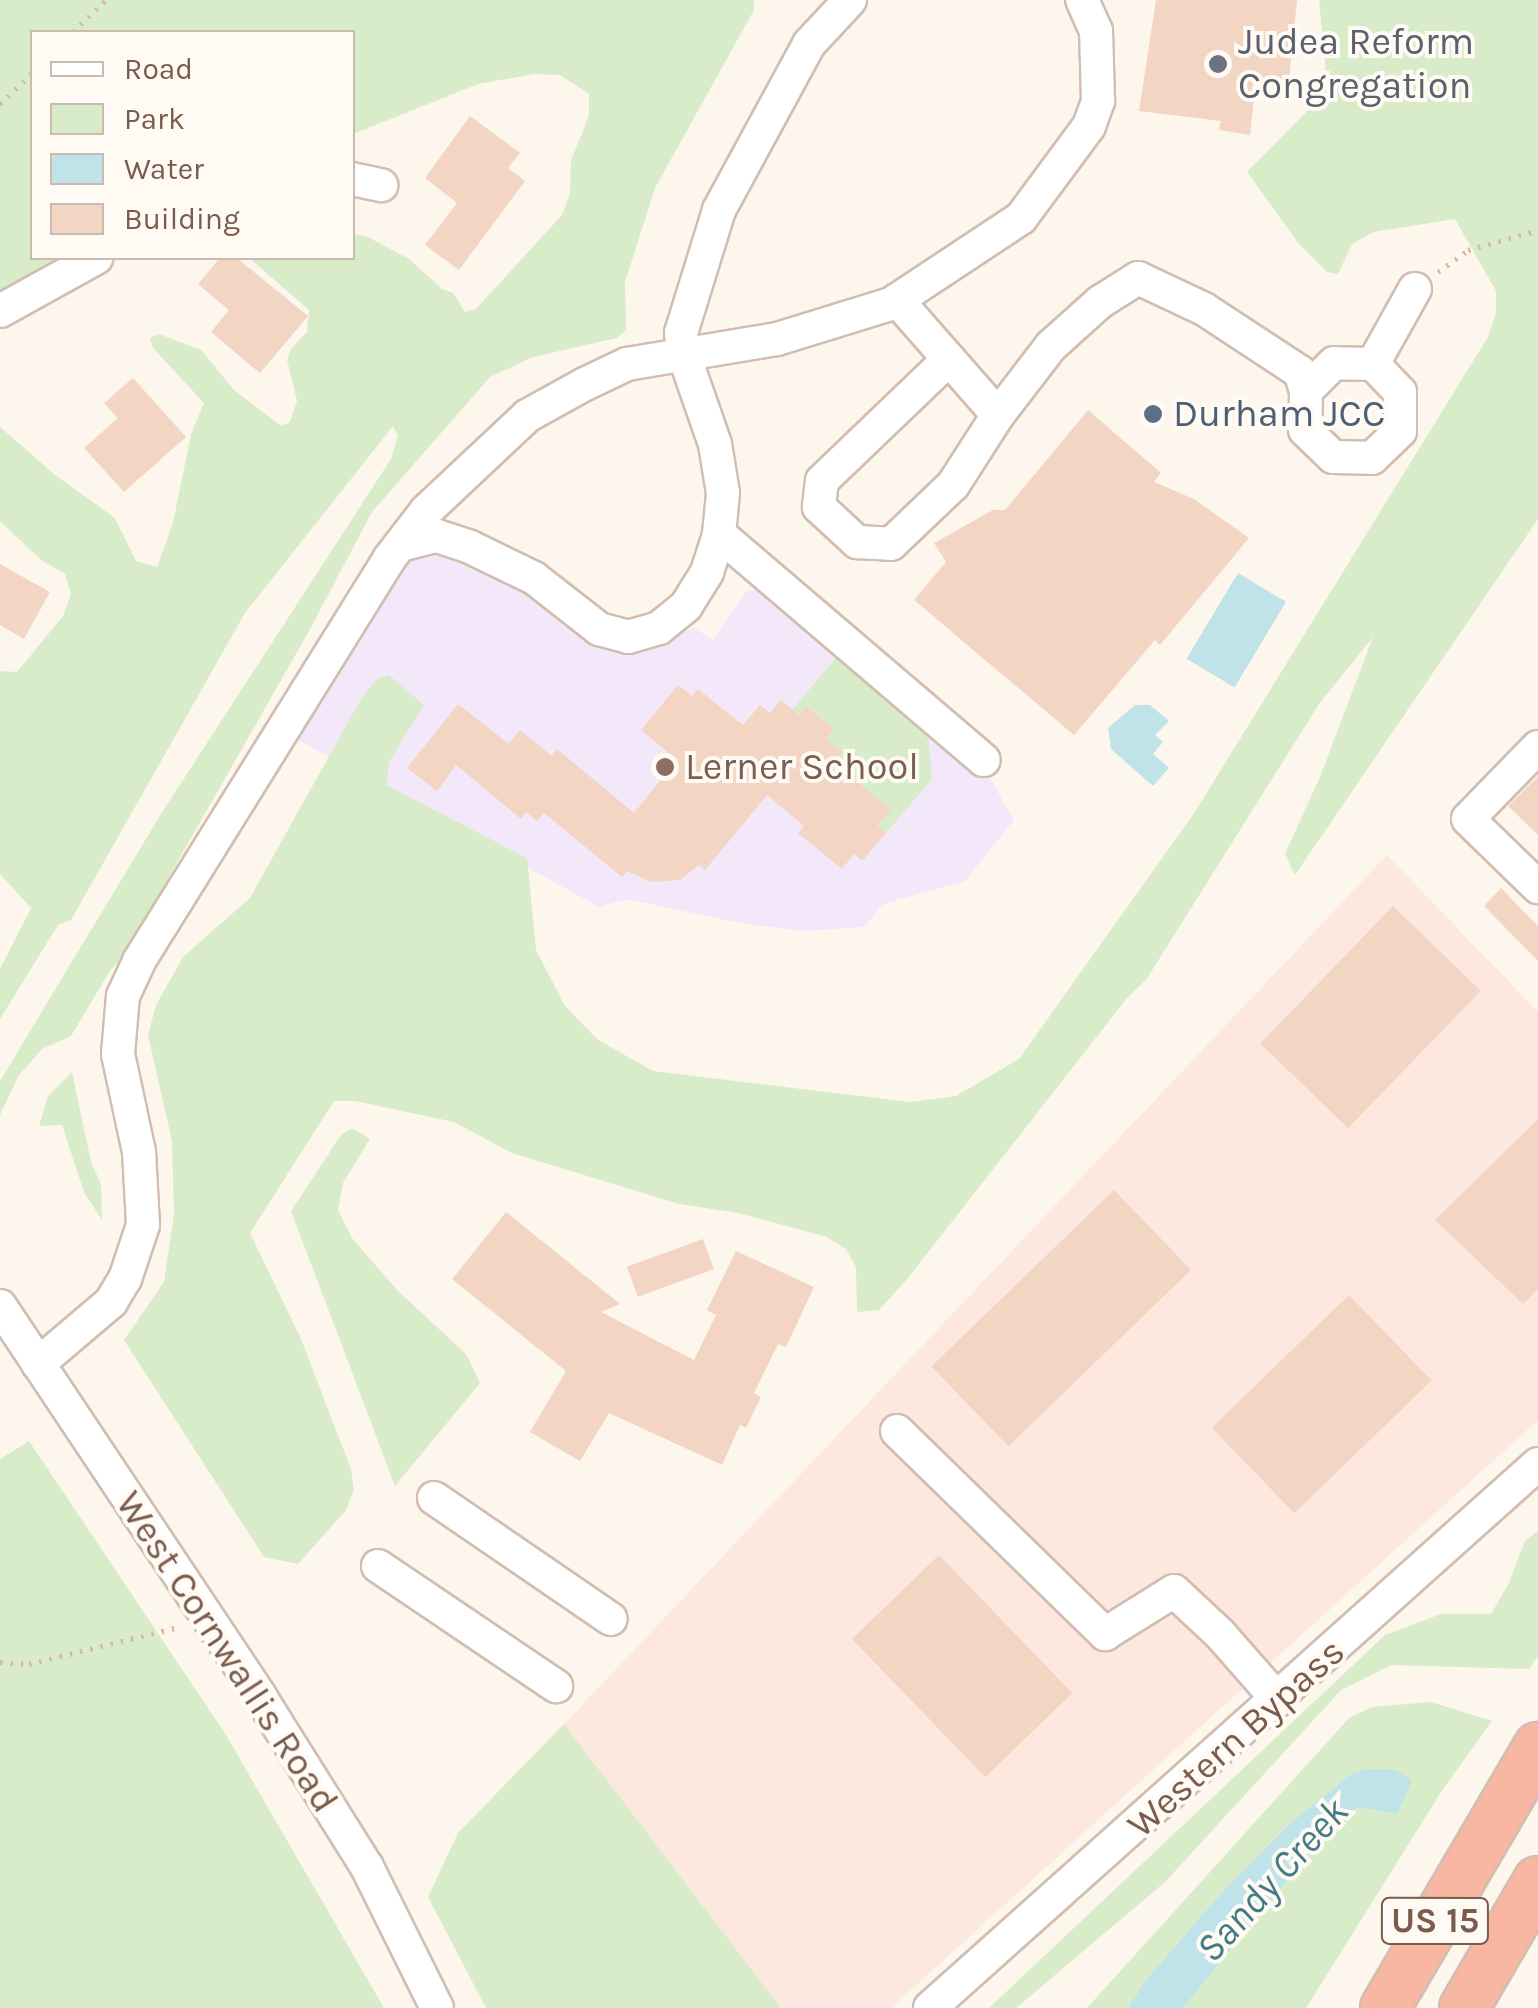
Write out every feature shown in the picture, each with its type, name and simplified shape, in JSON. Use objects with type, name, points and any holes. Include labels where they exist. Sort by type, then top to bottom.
[{"type":"highway","name":"US 15","points":[[1386,2008],[1538,1747]]},
{"type":"highway","points":[[1363,2008],[1485,1834]]},
{"type":"highway","name":"US 15","points":[[1464,2008],[1538,1881]]},
{"type":"highway","points":[[1488,2008],[1498,1946]]},
{"type":"street","points":[[400,545],[436,536],[468,546],[534,578],[599,629],[628,638],[659,628],[686,606],[707,572],[718,534],[723,494],[714,444],[684,356],[681,333],[718,210],[809,44],[850,0]]},
{"type":"street","points":[[38,1364],[111,1302],[125,1280],[143,1225],[139,1152],[118,1054],[119,1020],[131,978],[400,545],[472,463],[528,416],[627,364],[777,339],[848,320],[897,300],[1021,218],[1089,126],[1098,102],[1100,65],[1096,31],[1082,0]]},
{"type":"street","points":[[0,311],[92,260]]},
{"type":"street","points":[[949,359],[822,481],[819,507],[856,542],[891,544],[953,485],[998,415],[1051,346],[1100,302],[1138,278],[1204,308],[1300,372],[1306,391],[1306,430],[1333,457],[1372,458],[1400,430],[1400,392],[1373,364],[1334,363],[1306,391]]},
{"type":"street","points":[[1373,364],[1415,289]]},
{"type":"street","points":[[897,300],[998,415]]},
{"type":"street","points":[[718,534],[984,760]]},
{"type":"street","points":[[1538,747],[1468,819],[1538,887]]},
{"type":"street","name":"West Cornwallis Road","points":[[0,1306],[367,1866],[437,2008]]},
{"type":"street","points":[[897,1431],[1105,1634],[1174,1591],[1220,1634],[1278,1700]]},
{"type":"street","name":"Western Bypass","points":[[930,2008],[1538,1464]]},
{"type":"street","points":[[434,1498],[611,1619]]},
{"type":"street","points":[[378,1566],[556,1686]]},
{"type":"path","points":[[75,30],[106,0]]},
{"type":"path","points":[[0,104],[30,74]]},
{"type":"path","points":[[1415,289],[1468,250],[1538,230]]},
{"type":"path","points":[[0,1662],[29,1664],[206,1619]]},
{"type":"shaded area","name":"Lerner School","points":[[453,557],[509,582],[598,647],[624,654],[694,628],[713,640],[746,592],[772,585],[955,718],[1014,820],[965,881],[883,904],[864,927],[805,931],[745,924],[627,899],[599,907],[297,739],[389,583],[413,559]]},
{"type":"shaded area","points":[[1387,855],[1538,1012],[1538,1420],[891,2008],[781,2008],[564,1724]]},
{"type":"green space","points":[[0,0],[754,0],[754,10],[655,188],[625,282],[626,330],[617,338],[533,357],[490,377],[372,512],[309,631],[121,961],[111,969],[71,1036],[42,1049],[19,1075],[0,1115],[0,1081],[161,814],[391,459],[398,436],[393,426],[245,613],[71,920],[58,925],[0,1019],[0,969],[31,908],[0,874],[0,671],[17,672],[63,616],[71,594],[65,574],[41,560],[0,521],[0,427],[55,475],[115,518],[136,561],[157,567],[173,523],[191,434],[204,403],[153,348],[150,338],[159,334],[201,350],[234,390],[281,426],[290,422],[297,401],[287,360],[291,349],[307,332],[309,310],[251,260],[355,260],[355,234],[366,236],[409,259],[442,289],[453,293],[465,312],[476,309],[562,215],[570,194],[571,160],[589,116],[589,94],[560,75],[534,74],[478,84],[355,133],[355,30],[30,30],[30,260],[67,260],[0,294]]},
{"type":"green space","points":[[1319,0],[1538,0],[1538,519],[1295,875],[1285,854],[1320,777],[1373,637],[1319,704],[1146,980],[1127,998],[879,1310],[857,1312],[856,1268],[846,1249],[827,1237],[739,1213],[679,1204],[512,1153],[454,1122],[355,1101],[334,1101],[250,1233],[301,1339],[351,1469],[354,1490],[346,1510],[298,1564],[264,1557],[124,1340],[164,1282],[174,1214],[172,1141],[148,1035],[156,1005],[183,957],[250,898],[362,697],[378,678],[389,675],[424,705],[389,762],[386,785],[527,858],[536,950],[565,1006],[598,1040],[653,1071],[910,1102],[956,1096],[1019,1059],[1193,815],[1488,337],[1496,314],[1496,291],[1455,219],[1373,232],[1352,244],[1338,274],[1327,272],[1300,245],[1247,172],[1316,102],[1327,83]]},
{"type":"green space","points":[[840,653],[928,734],[932,779],[886,833],[877,826],[890,811],[820,778],[841,752],[826,739],[833,728],[807,706],[799,715],[792,710]]},
{"type":"green space","points":[[72,1072],[91,1162],[101,1184],[102,1220],[84,1192],[62,1125],[39,1126],[48,1096]]},
{"type":"green space","points":[[352,1128],[370,1139],[343,1183],[338,1210],[352,1238],[398,1291],[466,1354],[480,1383],[395,1486],[291,1211],[341,1135]]},
{"type":"green space","points":[[29,1441],[226,1735],[384,2008],[0,2008],[0,1459]]},
{"type":"green space","points":[[1538,1531],[1538,1656],[1529,1669],[1391,1665],[1341,1690],[1165,1882],[1016,2008],[989,2008],[1385,1635],[1441,1614],[1491,1614],[1509,1583],[1525,1541]]},
{"type":"green space","points":[[1431,1702],[1492,1721],[1441,1792],[1306,2008],[1183,2008],[1312,1850],[1358,1806],[1397,1814],[1351,1774],[1289,1824],[1223,1891],[1145,1981],[1128,2008],[1087,2008],[1350,1717],[1372,1707]]},
{"type":"green space","points":[[564,1724],[781,2008],[486,2008],[428,1897],[458,1833]]},
{"type":"water","points":[[1238,573],[1286,602],[1234,688],[1186,659]]},
{"type":"water","points":[[1135,705],[1150,705],[1169,721],[1155,735],[1163,742],[1153,754],[1169,768],[1153,786],[1111,749],[1108,728]]},
{"type":"water","name":"Sandy Creek","points":[[1367,1769],[1395,1770],[1412,1780],[1397,1814],[1358,1807],[1312,1850],[1183,2008],[1128,2008],[1145,1981],[1223,1891],[1289,1824],[1351,1774]]},
{"type":"building","name":"Judea Reform Congregation","points":[[1156,0],[1297,0],[1288,90],[1256,80],[1250,135],[1219,130],[1221,121],[1139,111]]},
{"type":"building","points":[[470,116],[520,153],[508,168],[525,181],[459,270],[425,245],[457,203],[425,178]]},
{"type":"building","points":[[218,260],[239,260],[308,316],[260,373],[211,332],[229,310],[198,284]]},
{"type":"building","points":[[133,378],[186,437],[124,492],[84,448],[118,418],[104,403]]},
{"type":"building","points":[[1088,410],[1161,473],[1154,482],[1194,499],[1249,538],[1160,645],[1155,640],[1074,735],[914,600],[946,562],[934,543],[993,510],[1005,510]]},
{"type":"building","points":[[0,564],[50,592],[24,639],[0,625]]},
{"type":"building","points":[[678,685],[692,696],[698,689],[743,725],[760,705],[770,713],[781,700],[799,715],[806,706],[834,729],[826,739],[842,752],[833,762],[891,810],[877,826],[886,833],[862,861],[854,854],[842,869],[798,833],[804,826],[767,795],[705,870],[699,865],[680,880],[651,882],[627,871],[622,877],[544,813],[537,821],[526,812],[521,819],[456,765],[437,791],[407,768],[458,704],[509,744],[520,730],[552,756],[557,749],[634,813],[677,760],[641,730]]},
{"type":"building","points":[[1538,776],[1538,835],[1508,806]]},
{"type":"building","points":[[1501,888],[1538,926],[1538,961],[1484,906]]},
{"type":"building","points":[[1393,906],[1481,991],[1348,1128],[1260,1043]]},
{"type":"building","points":[[1538,1119],[1538,1289],[1523,1304],[1435,1220]]},
{"type":"building","points":[[1114,1190],[1191,1270],[1008,1446],[931,1366]]},
{"type":"building","points":[[506,1212],[620,1304],[601,1312],[694,1360],[716,1315],[707,1310],[736,1251],[814,1287],[786,1347],[778,1344],[754,1393],[761,1397],[746,1428],[740,1425],[722,1465],[609,1413],[580,1461],[530,1432],[566,1371],[452,1279]]},
{"type":"building","points":[[703,1239],[714,1269],[638,1297],[627,1267]]},
{"type":"building","points":[[1349,1295],[1432,1381],[1294,1513],[1212,1428]]},
{"type":"building","points":[[939,1555],[1072,1693],[985,1777],[852,1639]]},
{"type":"place","name":"Judea Reform Congregation","points":[[1218,64]]},
{"type":"place","name":"Durham JCC","points":[[1153,414]]},
{"type":"place","name":"Lerner School","points":[[665,767]]}]
